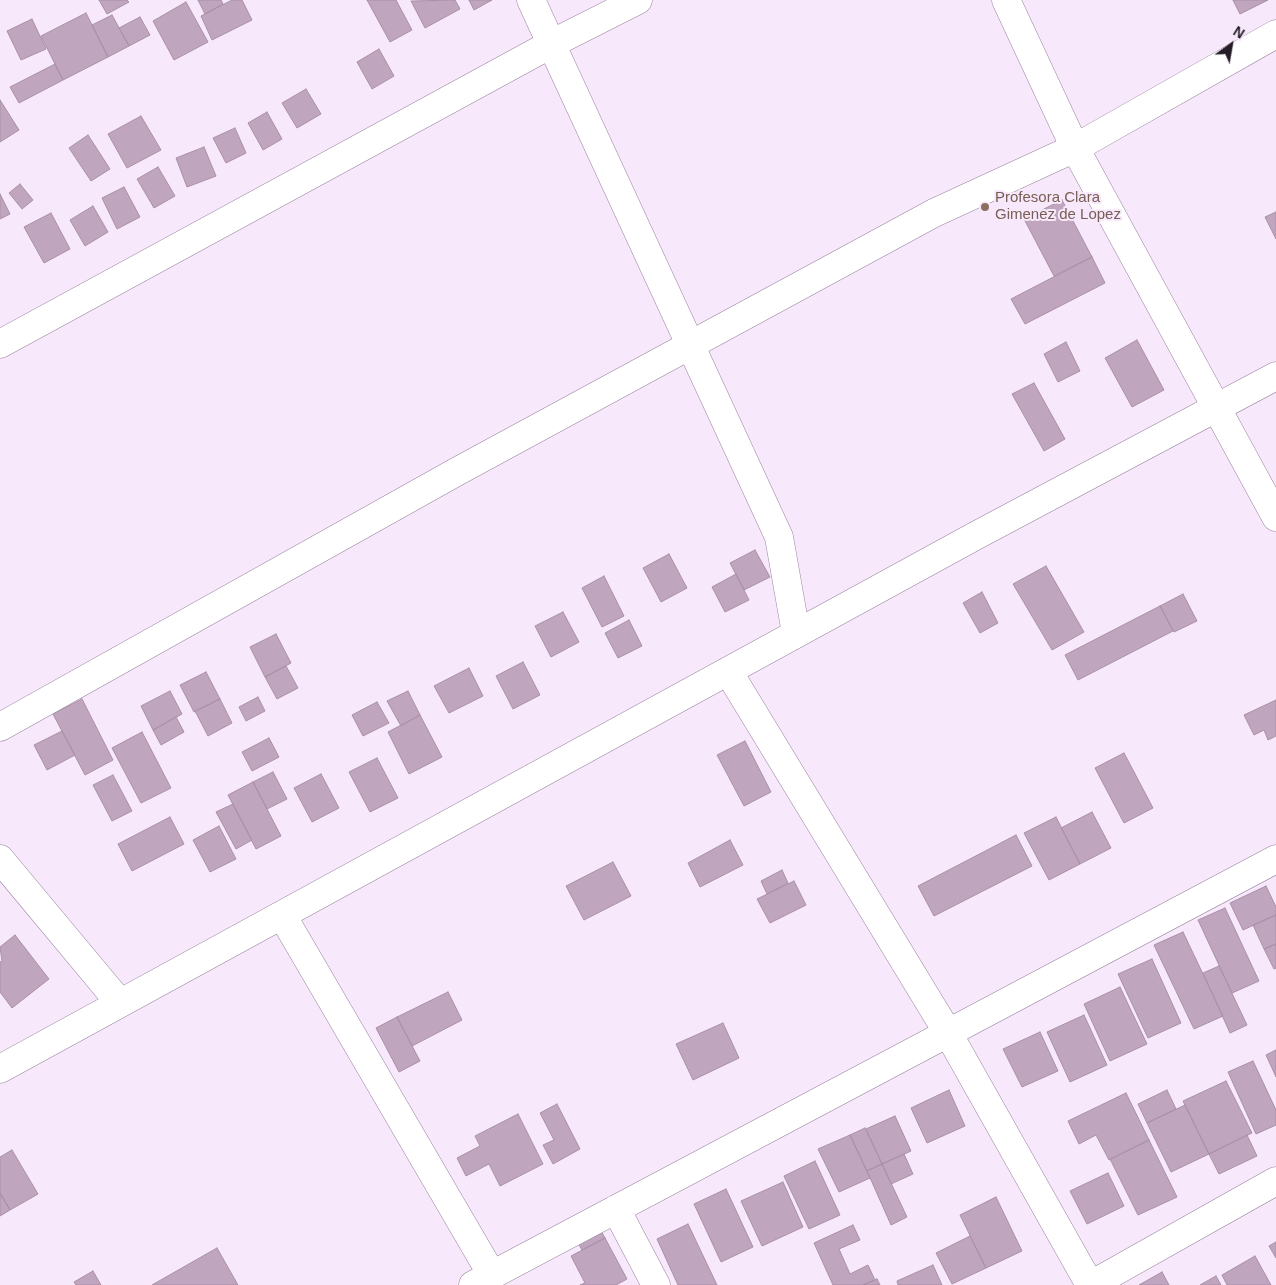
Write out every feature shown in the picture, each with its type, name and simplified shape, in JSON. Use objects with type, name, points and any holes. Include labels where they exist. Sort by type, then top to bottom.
[{"type":"street","points":[[531,0],[553,43],[779,537],[796,633]]},
{"type":"street","points":[[0,344],[553,43],[638,0]]},
{"type":"street","points":[[1006,0],[1075,148],[1276,518]]},
{"type":"street","points":[[0,727],[450,476],[692,344],[934,213],[1075,148],[1276,34]]},
{"type":"street","points":[[0,1069],[796,633],[1276,376]]},
{"type":"street","points":[[728,671],[948,1033],[1091,1285],[1276,1181]]},
{"type":"street","points":[[0,859],[120,1003]]},
{"type":"street","points":[[282,915],[482,1280],[1276,860]]},
{"type":"street","points":[[616,1209],[656,1285]]},
{"type":"building","points":[[99,0],[127,0],[129,2],[107,14]]},
{"type":"building","points":[[198,0],[221,0],[223,4],[205,14]]},
{"type":"building","points":[[232,0],[242,0],[252,20],[212,40],[201,16]]},
{"type":"building","points":[[367,0],[396,0],[412,30],[390,42]]},
{"type":"building","points":[[455,0],[460,9],[425,28],[411,1]]},
{"type":"building","points":[[469,0],[492,0],[474,10]]},
{"type":"building","points":[[1233,0],[1268,0],[1240,14]]},
{"type":"building","points":[[186,2],[208,42],[174,60],[153,21]]},
{"type":"building","points":[[86,13],[108,57],[63,80],[41,36]]},
{"type":"building","points":[[112,15],[129,46],[108,57],[92,25]]},
{"type":"building","points":[[140,17],[150,35],[129,46],[119,28]]},
{"type":"building","points":[[32,19],[46,49],[21,60],[7,31]]},
{"type":"building","points":[[379,49],[394,76],[372,89],[357,62]]},
{"type":"building","points":[[55,64],[63,80],[19,103],[10,87]]},
{"type":"building","points":[[306,89],[321,114],[297,128],[282,103]]},
{"type":"building","points":[[0,100],[19,130],[0,142]]},
{"type":"building","points":[[267,112],[282,139],[263,150],[248,123]]},
{"type":"building","points":[[141,116],[161,150],[127,168],[108,134]]},
{"type":"building","points":[[235,128],[246,153],[226,163],[213,138]]},
{"type":"building","points":[[88,135],[110,169],[91,181],[69,148]]},
{"type":"building","points":[[204,147],[216,176],[187,187],[176,158]]},
{"type":"building","points":[[158,167],[175,196],[154,208],[137,179]]},
{"type":"building","points":[[20,184],[33,200],[22,209],[9,193]]},
{"type":"building","points":[[124,187],[140,217],[117,229],[102,198]]},
{"type":"building","points":[[0,194],[10,214],[0,219]]},
{"type":"building","points":[[1062,200],[1092,257],[1054,276],[1024,219]]},
{"type":"building","points":[[93,206],[108,232],[85,246],[70,220]]},
{"type":"building","points":[[1276,212],[1276,239],[1265,217]]},
{"type":"building","points":[[51,213],[70,249],[44,263],[24,227]]},
{"type":"building","points":[[1092,257],[1105,283],[1025,324],[1011,299]]},
{"type":"building","points":[[1137,340],[1164,390],[1132,407],[1105,358]]},
{"type":"building","points":[[1066,342],[1080,371],[1058,382],[1044,354]]},
{"type":"building","points":[[1034,383],[1065,439],[1044,451],[1012,394]]},
{"type":"building","points":[[755,550],[770,577],[744,590],[730,563]]},
{"type":"building","points":[[669,554],[687,588],[661,602],[643,568]]},
{"type":"building","points":[[1046,566],[1084,632],[1052,650],[1013,584]]},
{"type":"building","points":[[736,574],[749,600],[725,612],[712,587]]},
{"type":"building","points":[[604,576],[624,616],[602,627],[582,588]]},
{"type":"building","points":[[982,592],[998,623],[980,633],[963,603]]},
{"type":"building","points":[[1183,594],[1197,621],[1174,632],[1160,606]]},
{"type":"building","points":[[1160,606],[1173,631],[1078,680],[1065,655]]},
{"type":"building","points":[[563,612],[579,642],[551,657],[535,626]]},
{"type":"building","points":[[629,620],[642,646],[618,658],[605,633]]},
{"type":"building","points":[[276,634],[291,663],[265,677],[250,647]]},
{"type":"building","points":[[523,662],[540,695],[513,709],[496,676]]},
{"type":"building","points":[[286,666],[298,688],[277,699],[265,677]]},
{"type":"building","points":[[469,668],[483,696],[449,713],[434,686]]},
{"type":"building","points":[[206,672],[220,699],[194,712],[180,685]]},
{"type":"building","points":[[170,691],[182,714],[153,730],[141,706]]},
{"type":"building","points":[[408,691],[420,715],[401,726],[387,701]]},
{"type":"building","points":[[258,697],[265,711],[246,721],[239,707]]},
{"type":"building","points":[[82,699],[113,760],[85,775],[53,714]]},
{"type":"building","points":[[220,699],[232,723],[208,736],[195,711]]},
{"type":"building","points":[[1276,700],[1276,736],[1268,740],[1264,730],[1254,735],[1244,715]]},
{"type":"building","points":[[377,702],[389,723],[363,736],[352,715]]},
{"type":"building","points":[[420,715],[442,757],[409,774],[388,732]]},
{"type":"building","points":[[176,717],[184,732],[161,745],[153,730]]},
{"type":"building","points":[[62,731],[75,755],[47,770],[34,745]]},
{"type":"building","points":[[142,732],[171,788],[141,803],[112,748]]},
{"type":"building","points":[[269,738],[279,757],[252,771],[242,752]]},
{"type":"building","points":[[745,741],[771,792],[744,806],[717,755]]},
{"type":"building","points":[[1124,753],[1153,808],[1124,823],[1095,768]]},
{"type":"building","points":[[377,758],[398,798],[370,812],[349,772]]},
{"type":"building","points":[[273,772],[287,799],[267,809],[253,782]]},
{"type":"building","points":[[321,774],[339,808],[312,822],[294,788]]},
{"type":"building","points":[[113,775],[132,811],[112,821],[93,785]]},
{"type":"building","points":[[253,782],[281,836],[256,849],[228,795]]},
{"type":"building","points":[[233,804],[252,840],[236,849],[216,812]]},
{"type":"building","points":[[1092,812],[1111,848],[1080,864],[1061,828]]},
{"type":"building","points":[[170,817],[184,844],[132,871],[118,844]]},
{"type":"building","points":[[1056,817],[1080,864],[1049,880],[1024,833]]},
{"type":"building","points":[[219,826],[236,859],[210,872],[193,840]]},
{"type":"building","points":[[1016,835],[1032,866],[934,916],[918,886]]},
{"type":"building","points":[[730,840],[743,865],[700,887],[688,863]]},
{"type":"building","points":[[613,862],[631,896],[584,920],[566,886]]},
{"type":"building","points":[[782,870],[788,883],[767,894],[761,881]]},
{"type":"building","points":[[794,881],[806,905],[770,923],[757,899]]},
{"type":"building","points":[[1266,886],[1276,907],[1276,915],[1243,930],[1230,903]]},
{"type":"building","points":[[1225,908],[1259,981],[1232,993],[1198,920]]},
{"type":"building","points":[[1276,915],[1276,944],[1264,949],[1253,925]]},
{"type":"building","points":[[1183,932],[1223,1016],[1194,1029],[1154,945]]},
{"type":"building","points":[[15,935],[49,979],[12,1008],[0,992],[0,962],[2,961],[0,947]]},
{"type":"building","points":[[1276,944],[1276,968],[1274,969],[1264,949]]},
{"type":"building","points":[[1152,959],[1181,1023],[1148,1038],[1118,974]]},
{"type":"building","points":[[1219,966],[1247,1025],[1230,1033],[1203,973]]},
{"type":"building","points":[[1120,987],[1147,1044],[1110,1061],[1084,1004]]},
{"type":"building","points":[[448,992],[462,1020],[412,1046],[397,1017]]},
{"type":"building","points":[[1084,1015],[1107,1065],[1070,1082],[1047,1032]]},
{"type":"building","points":[[397,1017],[420,1061],[399,1072],[376,1028]]},
{"type":"building","points":[[723,1023],[739,1058],[693,1080],[676,1044]]},
{"type":"building","points":[[1040,1032],[1058,1071],[1022,1087],[1003,1049]]},
{"type":"building","points":[[1276,1050],[1276,1077],[1266,1055]]},
{"type":"building","points":[[1253,1061],[1276,1110],[1276,1125],[1256,1134],[1228,1072]]},
{"type":"building","points":[[1226,1081],[1252,1133],[1209,1154],[1183,1101]]},
{"type":"building","points":[[949,1090],[965,1126],[927,1143],[911,1108]]},
{"type":"building","points":[[1167,1090],[1176,1109],[1147,1123],[1138,1104]]},
{"type":"building","points":[[1126,1093],[1149,1140],[1109,1160],[1096,1135],[1079,1144],[1068,1121]]},
{"type":"building","points":[[557,1104],[580,1149],[553,1164],[543,1145],[554,1140],[540,1113]]},
{"type":"building","points":[[1185,1105],[1209,1154],[1171,1172],[1147,1123]]},
{"type":"building","points":[[518,1114],[543,1164],[500,1186],[489,1164],[466,1176],[457,1158],[480,1146],[475,1136]]},
{"type":"building","points":[[895,1116],[911,1151],[882,1164],[866,1129]]},
{"type":"building","points":[[865,1128],[882,1164],[867,1171],[850,1135]]},
{"type":"building","points":[[850,1135],[870,1178],[839,1192],[818,1149]]},
{"type":"building","points":[[1247,1135],[1257,1156],[1219,1174],[1209,1154]]},
{"type":"building","points":[[1149,1140],[1177,1197],[1138,1215],[1110,1159]]},
{"type":"building","points":[[12,1150],[38,1194],[10,1210],[0,1193],[0,1157]]},
{"type":"building","points":[[904,1154],[913,1174],[891,1184],[882,1164]]},
{"type":"building","points":[[815,1161],[840,1215],[809,1229],[784,1176]]},
{"type":"building","points":[[882,1164],[907,1217],[891,1225],[867,1171]]},
{"type":"building","points":[[1108,1173],[1124,1206],[1087,1224],[1070,1191]]},
{"type":"building","points":[[783,1182],[803,1227],[762,1246],[741,1201]]},
{"type":"building","points":[[726,1189],[753,1247],[721,1262],[694,1204]]},
{"type":"building","points":[[0,1193],[10,1210],[0,1216]]},
{"type":"building","points":[[996,1197],[1022,1251],[986,1268],[960,1215]]},
{"type":"building","points":[[688,1224],[717,1285],[678,1285],[657,1239]]},
{"type":"building","points":[[853,1225],[860,1240],[839,1249],[850,1274],[868,1265],[875,1280],[863,1285],[833,1285],[814,1243]]},
{"type":"building","points":[[601,1231],[605,1238],[582,1250],[578,1243]]},
{"type":"building","points":[[970,1236],[986,1268],[952,1284],[936,1253]]},
{"type":"building","points":[[605,1238],[627,1279],[616,1285],[580,1285],[585,1283],[571,1256]]},
{"type":"building","points":[[1276,1242],[1276,1258],[1269,1246]]},
{"type":"building","points":[[217,1248],[238,1285],[152,1285]]},
{"type":"building","points":[[1255,1256],[1271,1285],[1227,1285],[1222,1275]]},
{"type":"building","points":[[933,1265],[942,1285],[898,1285],[897,1281]]},
{"type":"building","points":[[93,1271],[101,1285],[76,1285],[74,1282]]},
{"type":"building","points":[[1162,1272],[1169,1285],[1139,1285]]},
{"type":"building","points":[[1216,1276],[1221,1285],[1200,1285]]},
{"type":"building","points":[[877,1279],[880,1285],[863,1285],[875,1280]]},
{"type":"place","name":"Profesora Clara Gimenez de Lopez","points":[[985,207]]}]
